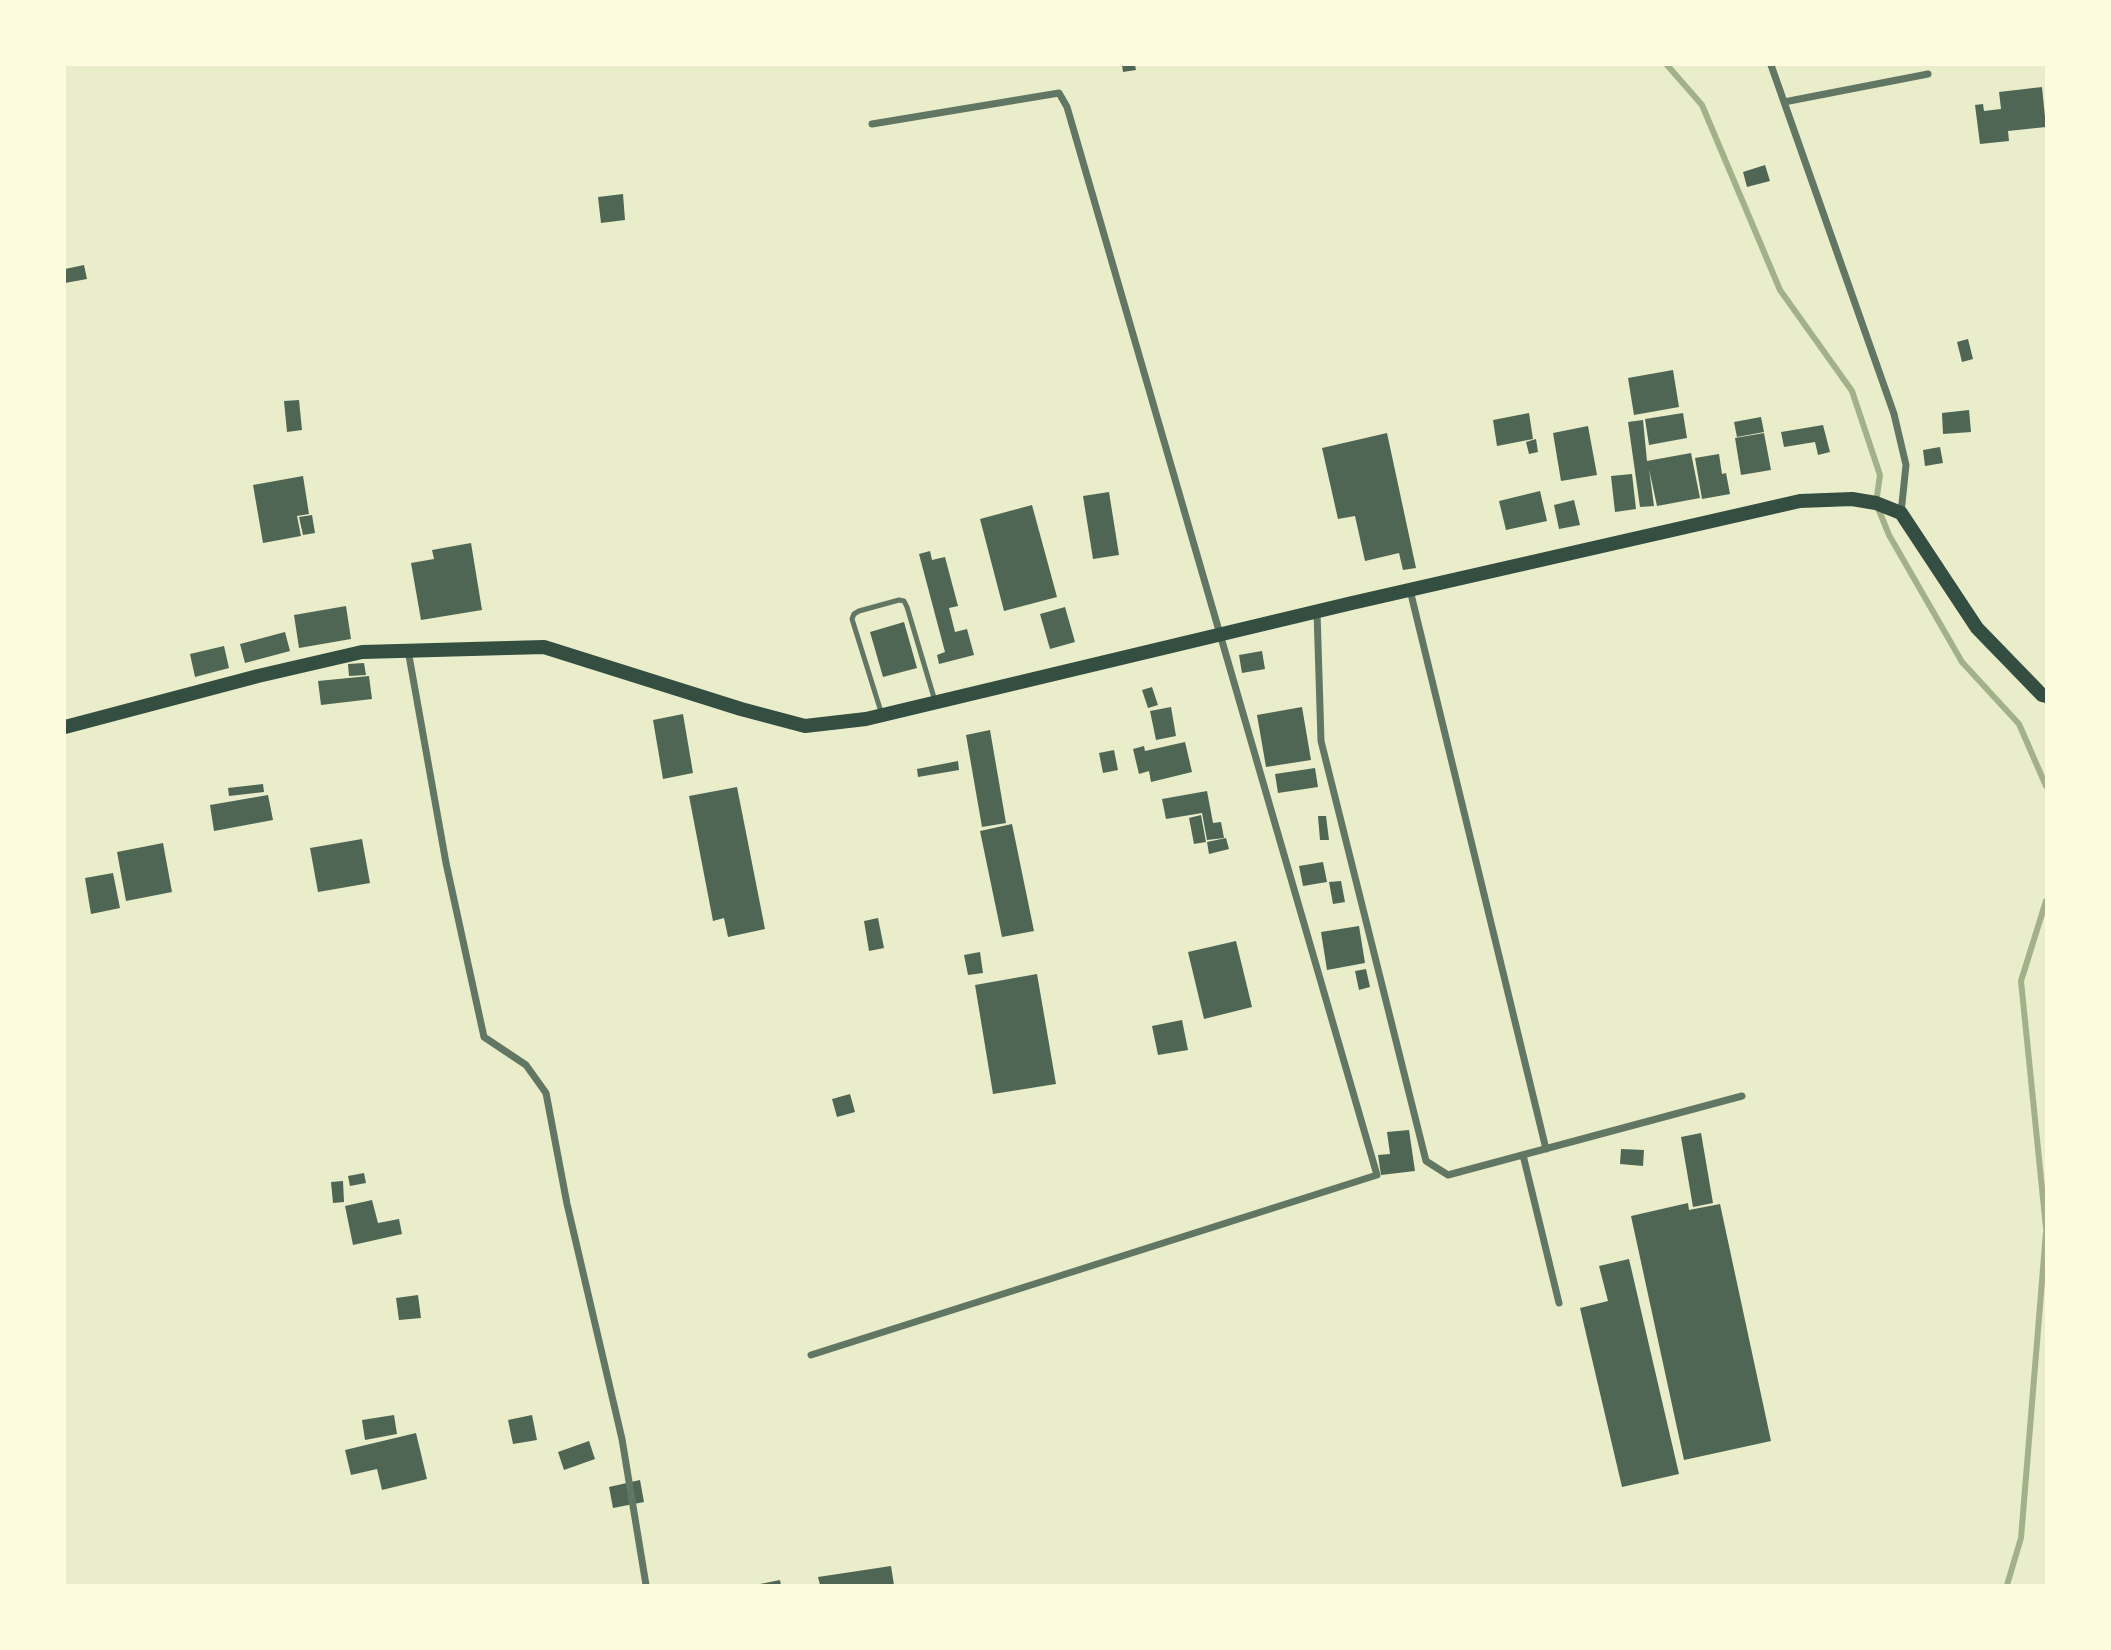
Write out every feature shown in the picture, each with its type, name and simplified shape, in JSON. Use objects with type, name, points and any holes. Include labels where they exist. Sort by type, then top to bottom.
[{"type":"main road","points":[[65,727],[258,676],[362,652],[544,647],[804,726],[882,715],[1800,500],[1852,499],[1876,503],[1902,513],[1977,628],[2046,696]]},
{"type":"street","points":[[1771,65],[1894,414],[1906,465],[1902,513]]},
{"type":"street","points":[[1784,102],[1928,74]]},
{"type":"street","points":[[811,1354],[1377,1175],[1067,107],[1059,93],[872,124]]},
{"type":"street","points":[[1410,590],[1546,1149]]},
{"type":"street","points":[[1317,611],[1321,741],[1426,1161],[1448,1175],[1742,1096]]},
{"type":"street","points":[[408,649],[446,863],[484,1037],[526,1065],[546,1093],[567,1205],[622,1439],[646,1585]]},
{"type":"street","points":[[1523,1155],[1559,1303]]},
{"type":"lane","points":[[882,715],[852,619],[859,611],[899,600],[904,601],[907,607],[936,702]]},
{"type":"building","points":[[1122,65],[1135,65],[1136,70],[1123,72]]},
{"type":"building","points":[[2042,87],[2046,127],[2008,131],[2009,141],[1980,144],[1975,105],[1983,104],[1984,111],[2001,109],[1999,92]]},
{"type":"building","points":[[1765,165],[1770,181],[1747,187],[1743,172]]},
{"type":"building","points":[[623,194],[625,220],[601,223],[598,197]]},
{"type":"building","points":[[84,265],[87,279],[65,283],[65,269]]},
{"type":"building","points":[[1968,339],[1973,359],[1962,362],[1957,342]]},
{"type":"building","points":[[1673,370],[1679,407],[1634,415],[1628,378]]},
{"type":"building","points":[[299,400],[302,430],[287,432],[284,401]]},
{"type":"building","points":[[1969,410],[1971,432],[1943,434],[1942,413]]},
{"type":"building","points":[[1529,413],[1533,439],[1497,446],[1493,420]]},
{"type":"building","points":[[1683,413],[1687,438],[1649,445],[1645,419]]},
{"type":"building","points":[[1761,417],[1764,432],[1737,437],[1734,422]]},
{"type":"building","points":[[1643,420],[1647,461],[1691,453],[1700,498],[1657,506],[1649,469],[1654,506],[1640,507],[1628,422]]},
{"type":"building","points":[[1823,425],[1830,452],[1818,455],[1815,442],[1784,447],[1781,432]]},
{"type":"building","points":[[1588,426],[1597,475],[1561,481],[1553,433]]},
{"type":"building","points":[[1387,433],[1416,568],[1403,570],[1399,553],[1365,561],[1355,516],[1338,519],[1322,448]]},
{"type":"building","points":[[1764,433],[1771,470],[1741,475],[1735,438]]},
{"type":"building","points":[[1536,439],[1538,452],[1529,454],[1526,442]]},
{"type":"building","points":[[1940,447],[1943,463],[1925,466],[1923,450]]},
{"type":"building","points":[[1719,454],[1722,474],[1726,473],[1730,494],[1702,499],[1695,458]]},
{"type":"building","points":[[1632,474],[1636,509],[1615,512],[1611,476]]},
{"type":"building","points":[[303,476],[309,514],[297,516],[301,536],[263,543],[253,485]]},
{"type":"building","points":[[1540,491],[1547,521],[1506,530],[1499,501]]},
{"type":"building","points":[[1109,492],[1119,555],[1093,559],[1083,496]]},
{"type":"building","points":[[1574,500],[1580,525],[1559,529],[1554,505]]},
{"type":"building","points":[[1032,505],[1057,597],[1004,611],[980,519]]},
{"type":"building","points":[[312,515],[315,533],[303,535],[299,517]]},
{"type":"building","points":[[471,543],[482,610],[421,620],[411,563],[434,559],[432,550]]},
{"type":"building","points":[[930,551],[932,560],[945,557],[958,606],[949,608],[955,632],[967,629],[974,655],[939,664],[937,655],[945,652],[919,554]]},
{"type":"building","points":[[346,606],[351,639],[299,648],[294,615]]},
{"type":"building","points":[[1065,607],[1075,642],[1050,649],[1040,614]]},
{"type":"building","points":[[904,622],[917,668],[883,677],[870,632]]},
{"type":"building","points":[[285,632],[290,651],[245,663],[240,644]]},
{"type":"building","points":[[224,646],[229,668],[195,677],[190,654]]},
{"type":"building","points":[[1262,651],[1265,669],[1242,673],[1239,655]]},
{"type":"building","points":[[364,663],[366,675],[349,676],[348,664]]},
{"type":"building","points":[[369,676],[372,699],[321,705],[318,681]]},
{"type":"building","points":[[1152,687],[1158,705],[1148,708],[1142,690]]},
{"type":"building","points":[[1171,707],[1176,736],[1156,740],[1150,711]]},
{"type":"building","points":[[1302,707],[1311,760],[1266,767],[1257,715]]},
{"type":"building","points":[[683,714],[693,773],[663,779],[653,720]]},
{"type":"building","points":[[990,730],[1006,823],[982,827],[966,735]]},
{"type":"building","points":[[1185,742],[1192,772],[1151,782],[1149,771],[1139,774],[1133,749],[1144,746],[1145,751]]},
{"type":"building","points":[[1114,750],[1118,770],[1103,773],[1099,753]]},
{"type":"building","points":[[958,761],[959,770],[918,777],[917,769]]},
{"type":"building","points":[[1315,768],[1318,787],[1278,793],[1275,774]]},
{"type":"building","points":[[263,784],[264,792],[229,796],[228,788]]},
{"type":"building","points":[[737,787],[765,929],[728,937],[724,918],[713,921],[689,796]]},
{"type":"building","points":[[1207,791],[1213,823],[1221,822],[1224,838],[1207,840],[1202,813],[1166,819],[1162,799]]},
{"type":"building","points":[[268,795],[273,820],[214,831],[210,805]]},
{"type":"building","points":[[1201,815],[1206,842],[1194,844],[1189,818]]},
{"type":"building","points":[[1318,816],[1326,816],[1329,840],[1320,840]]},
{"type":"building","points":[[1012,824],[1034,931],[1002,937],[980,831]]},
{"type":"building","points":[[1226,838],[1229,849],[1209,854],[1207,842]]},
{"type":"building","points":[[362,839],[370,883],[318,892],[310,848]]},
{"type":"building","points":[[163,843],[172,892],[126,901],[117,852]]},
{"type":"building","points":[[1323,862],[1327,882],[1303,886],[1299,866]]},
{"type":"building","points":[[113,873],[120,908],[91,914],[85,878]]},
{"type":"building","points":[[1341,881],[1345,902],[1333,904],[1329,882]]},
{"type":"building","points":[[878,918],[884,948],[869,951],[864,921]]},
{"type":"building","points":[[1359,926],[1365,963],[1327,970],[1321,932]]},
{"type":"building","points":[[1236,941],[1252,1007],[1204,1019],[1188,952]]},
{"type":"building","points":[[980,952],[983,973],[968,975],[964,955]]},
{"type":"building","points":[[1366,969],[1370,987],[1359,990],[1355,971]]},
{"type":"building","points":[[1037,974],[1056,1084],[993,1094],[975,985]]},
{"type":"building","points":[[1182,1020],[1188,1050],[1158,1055],[1152,1026]]},
{"type":"building","points":[[850,1094],[855,1112],[837,1117],[832,1099]]},
{"type":"building","points":[[1409,1130],[1415,1171],[1381,1175],[1378,1155],[1390,1154],[1387,1132]]},
{"type":"building","points":[[1701,1133],[1713,1203],[1693,1207],[1681,1137]]},
{"type":"building","points":[[1621,1149],[1644,1150],[1643,1166],[1620,1164]]},
{"type":"building","points":[[364,1173],[366,1183],[350,1186],[348,1176]]},
{"type":"building","points":[[343,1181],[344,1202],[333,1203],[331,1182]]},
{"type":"building","points":[[372,1200],[378,1223],[399,1219],[402,1234],[353,1245],[345,1206]]},
{"type":"building","points":[[1688,1203],[1689,1210],[1720,1204],[1771,1441],[1684,1460],[1631,1216]]},
{"type":"building","points":[[1629,1259],[1679,1474],[1622,1487],[1580,1308],[1608,1301],[1599,1266]]},
{"type":"building","points":[[418,1295],[421,1318],[399,1320],[396,1298]]},
{"type":"building","points":[[394,1415],[397,1434],[365,1440],[362,1420]]},
{"type":"building","points":[[532,1415],[537,1440],[513,1444],[508,1420]]},
{"type":"building","points":[[416,1433],[427,1479],[382,1490],[377,1469],[351,1475],[345,1450]]},
{"type":"building","points":[[589,1441],[595,1459],[564,1470],[558,1452]]},
{"type":"building","points":[[640,1480],[644,1502],[613,1508],[609,1487]]},
{"type":"building","points":[[891,1566],[894,1585],[820,1585],[818,1577]]},
{"type":"building","points":[[780,1580],[781,1585],[760,1584]]},
{"type":"waterway","points":[[1667,65],[1702,105],[1780,290],[1852,391],[1880,475],[1876,503],[1889,535],[1962,662],[2019,724],[2046,786]]},
{"type":"waterway","points":[[2046,901],[2021,981],[2046,1228]]},
{"type":"waterway","points":[[2007,1585],[2021,1538],[2046,1232]]}]
